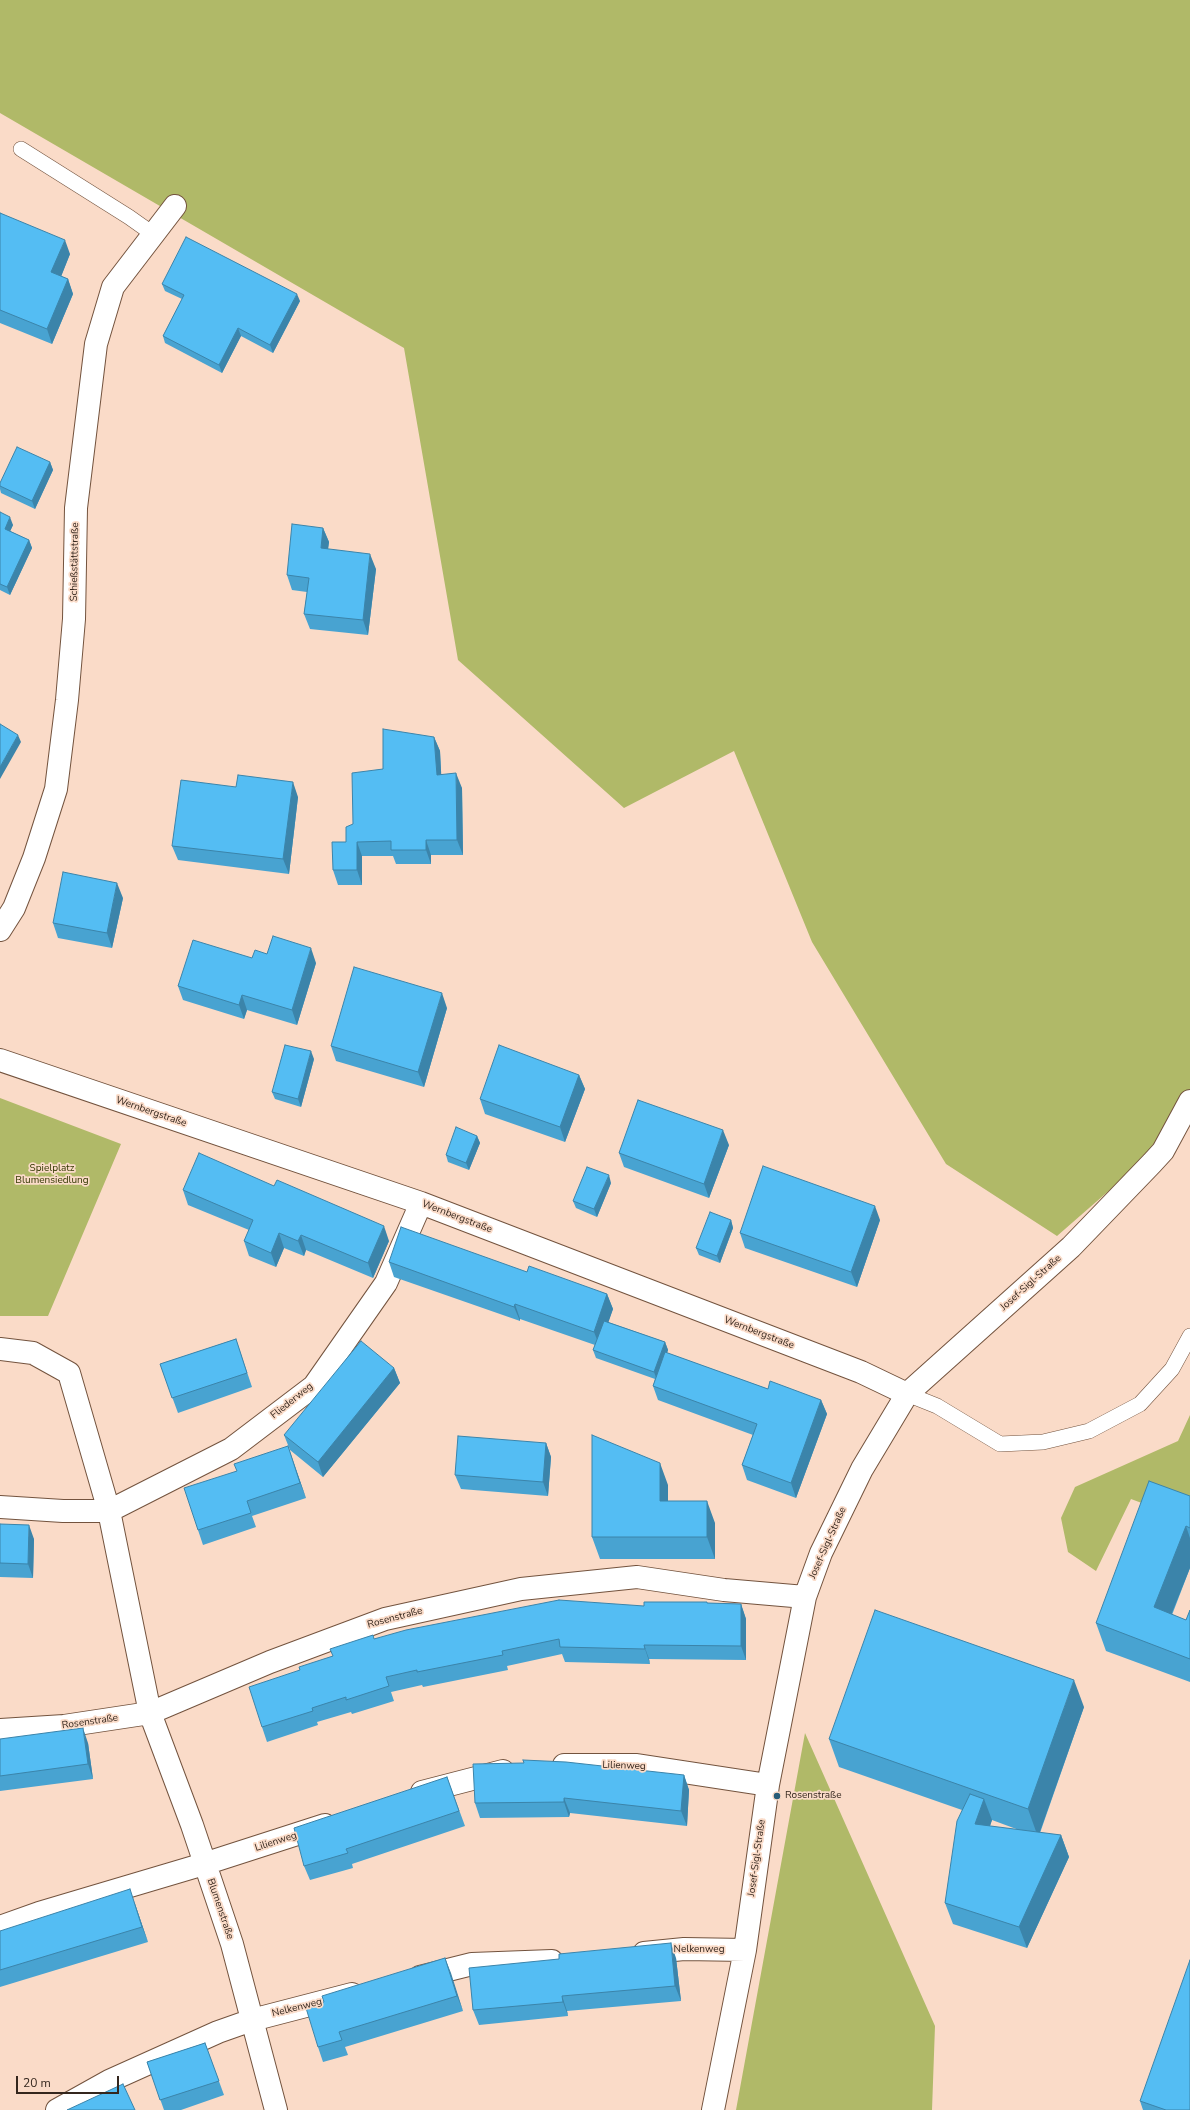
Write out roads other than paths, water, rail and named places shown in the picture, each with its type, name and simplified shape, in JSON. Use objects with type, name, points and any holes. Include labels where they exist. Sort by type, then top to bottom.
[{"type":"street","name":"Schießstättstraße","points":[[0,930],[14,908],[34,858],[56,789],[67,700],[74,619],[76,508],[96,344],[113,287],[175,206]]},
{"type":"street","name":"Wernbergstraße","points":[[0,1060],[421,1203],[861,1372],[907,1394]]},
{"type":"street","name":"Josef-Sigl-Straße","points":[[713,2110],[744,1950],[768,1785],[805,1597],[821,1553],[862,1469],[907,1394],[1071,1247],[1164,1151],[1190,1101]]},
{"type":"street","name":"Fliederweg","points":[[0,1508],[63,1511],[109,1511],[231,1449],[314,1386],[386,1283],[421,1203]]},
{"type":"street","points":[[0,1349],[33,1353],[69,1373],[109,1511],[150,1713]]},
{"type":"street","name":"Rosenstraße","points":[[0,1730],[64,1726],[150,1713],[270,1662],[385,1619],[521,1589],[637,1577],[724,1590],[805,1597]]},
{"type":"street","name":"Blumenstraße","points":[[150,1713],[192,1825],[232,1944],[276,2110]]},
{"type":"street","name":"Lilienweg","points":[[403,1798],[433,1788],[533,1765],[638,1765],[768,1785]]},
{"type":"street","name":"Lilienweg","points":[[0,1927],[40,1913],[204,1864],[345,1818]]},
{"type":"street","name":"Nelkenweg","points":[[623,1954],[684,1949],[744,1950]]},
{"type":"street","points":[[397,1983],[472,1964],[570,1959]]},
{"type":"street","name":"Nelkenweg","points":[[57,2110],[109,2081],[218,2032],[252,2020],[368,1990]]},
{"type":"lane","points":[[21,149],[129,216],[153,234]]},
{"type":"lane","points":[[907,1394],[938,1406],[1000,1444],[1043,1442],[1089,1431],[1140,1404],[1172,1370],[1190,1336]]},
{"type":"place","name":"Rosenstraße","points":[[777,1796]]},
{"type":"park label","name":"Spielplatz Blumensiedlung","points":[[52,1174]]}]
